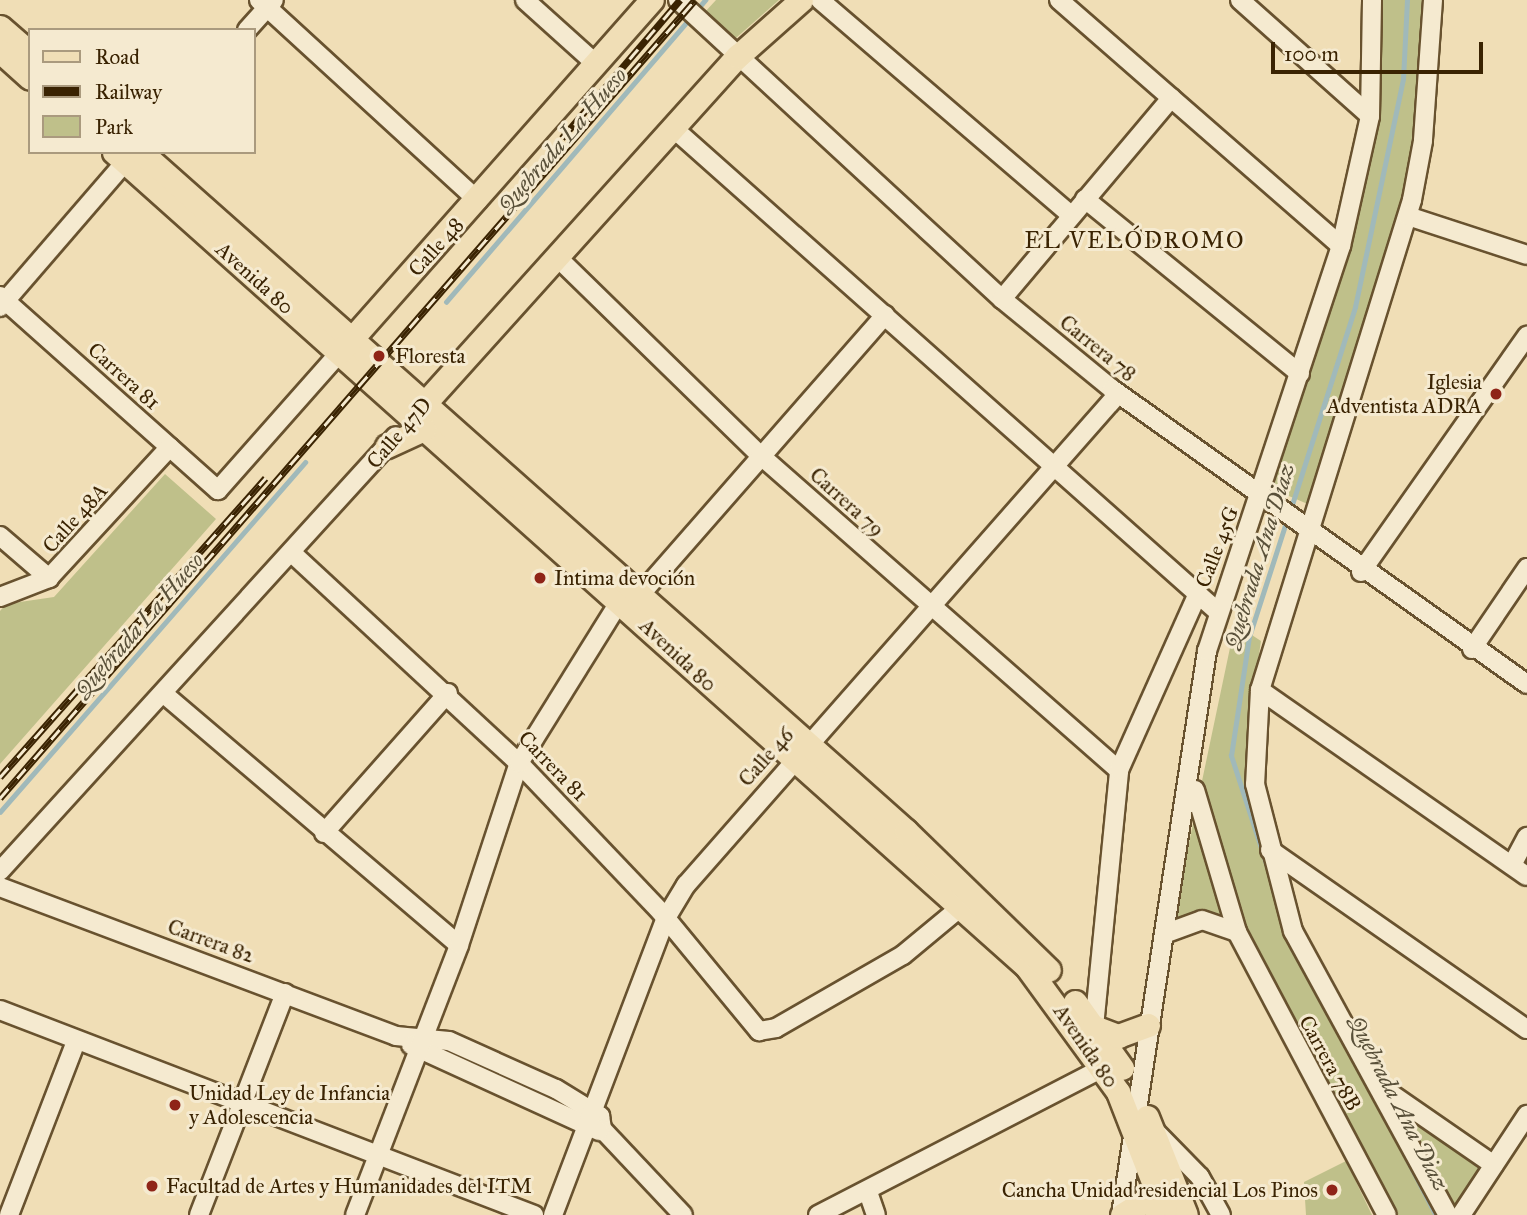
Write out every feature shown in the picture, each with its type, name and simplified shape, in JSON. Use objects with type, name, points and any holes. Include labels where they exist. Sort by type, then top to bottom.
[{"type":"main road","name":"Calle 48","points":[[345,346],[478,201],[652,0]]},
{"type":"main road","name":"Calle 47D","points":[[420,417],[556,257],[672,127],[738,56],[801,0]]},
{"type":"main road","points":[[0,27],[28,51]]},
{"type":"main road","points":[[0,51],[28,76]]},
{"type":"main road","name":"Avenida 80","points":[[127,156],[801,752],[1041,982],[1135,1092],[1141,1122],[1172,1214]]},
{"type":"main road","points":[[387,446],[420,417]]},
{"type":"main road","name":"Avenida 80","points":[[801,752],[1014,931],[1094,1027],[1141,1122]]},
{"type":"main road","points":[[1094,1027],[1118,1036],[1148,1025]]},
{"type":"main road","points":[[1121,1215],[1143,1201],[1172,1214]]},
{"type":"street","points":[[524,0],[596,64]]},
{"type":"street","points":[[820,0],[1072,215]]},
{"type":"street","points":[[1059,0],[1341,246]]},
{"type":"street","points":[[1240,0],[1370,116]]},
{"type":"street","name":"Calle 45G","points":[[1135,1092],[1193,774],[1217,611],[1253,519],[1269,507],[1300,374],[1341,246],[1370,116],[1372,0]]},
{"type":"street","points":[[1433,0],[1423,141],[1408,216],[1298,528],[1301,550],[1260,690],[1255,784],[1270,850],[1527,1029]]},
{"type":"street","points":[[248,28],[266,2],[478,201]]},
{"type":"street","name":"Carrera 78","points":[[682,4],[1002,299],[1118,394],[1298,528]]},
{"type":"street","points":[[1002,299],[1171,98]]},
{"type":"street","points":[[672,127],[1217,611]]},
{"type":"street","points":[[2,302],[127,156]]},
{"type":"street","points":[[1085,199],[1300,374]]},
{"type":"street","points":[[1408,216],[1527,255]]},
{"type":"street","name":"Carrera 79","points":[[556,257],[760,456],[1119,770]]},
{"type":"street","name":"Carrera 81","points":[[2,302],[218,490]]},
{"type":"street","points":[[355,1215],[459,945],[519,763],[630,598],[885,315]]},
{"type":"street","points":[[1361,572],[1520,362],[1527,336]]},
{"type":"street","name":"Calle 48","points":[[218,490],[345,346]]},
{"type":"street","name":"Calle 46","points":[[553,1215],[596,1125],[666,918],[717,846],[1118,394]]},
{"type":"street","name":"Calle 47D","points":[[0,871],[293,554],[387,446]]},
{"type":"street","name":"Calle 48A","points":[[2,590],[49,578],[170,447]]},
{"type":"street","points":[[1298,528],[1527,684]]},
{"type":"street","points":[[0,536],[49,578]]},
{"type":"street","name":"Carrera 81","points":[[293,554],[448,693],[519,763],[666,918],[759,1031],[776,1028],[903,955],[962,906]]},
{"type":"street","points":[[1472,649],[1527,568]]},
{"type":"street","points":[[1094,1027],[1119,770],[1198,593]]},
{"type":"street","points":[[1260,690],[1520,871],[1527,837]]},
{"type":"street","points":[[324,833],[448,693]]},
{"type":"street","points":[[164,694],[324,833],[459,945]]},
{"type":"street","name":"Carrera 78B","points":[[1193,774],[1197,809],[1237,932],[1387,1215]]},
{"type":"street","name":"Carrera 78B","points":[[1270,850],[1293,931],[1448,1215]]},
{"type":"street","name":"Carrera 82","points":[[0,887],[405,1038],[419,1054],[596,1125]]},
{"type":"street","points":[[1164,934],[1202,920],[1237,932]]},
{"type":"street","points":[[199,1215],[285,993]]},
{"type":"street","points":[[0,1010],[241,1107],[534,1215]]},
{"type":"street","points":[[405,1038],[426,1034]]},
{"type":"street","name":"Carrera 82","points":[[426,1034],[556,1089],[596,1125],[683,1215]]},
{"type":"street","points":[[9,1215],[76,1041]]},
{"type":"street","points":[[818,1215],[868,1192],[1110,1064]]},
{"type":"street","points":[[1378,1086],[1494,1165]]},
{"type":"street","points":[[1461,1215],[1527,1115]]},
{"type":"street","points":[[1121,1215],[1141,1122]]},
{"type":"street","points":[[1141,1122],[1200,1177],[1221,1215]]},
{"type":"street","points":[[868,1192],[876,1215]]},
{"type":"green space","points":[[716,0],[779,0],[736,38],[705,12]]},
{"type":"green space","points":[[1377,0],[1425,0],[1407,193],[1310,505],[1270,488],[1346,247]]},
{"type":"green space","points":[[165,474],[216,519],[0,764],[0,611],[6,604],[54,597]]},
{"type":"green space","points":[[1235,624],[1261,641],[1251,708],[1281,919],[1442,1215],[1392,1215],[1237,916],[1173,919]]},
{"type":"green space","points":[[1392,1101],[1484,1166],[1454,1215]]},
{"type":"green space","name":"Cancha Unidad residencial Los Pinos","points":[[1346,1161],[1372,1215],[1306,1215],[1304,1182]]},
{"type":"waterway","name":"Quebrada La Hueso","points":[[695,12],[705,0]]},
{"type":"waterway","name":"Quebrada Ana Diaz","points":[[1290,511],[1355,307],[1403,79],[1407,0]]},
{"type":"waterway","name":"Quebrada La Hueso","points":[[446,302],[690,18]]},
{"type":"waterway","name":"Quebrada La Hueso","points":[[0,812],[305,462]]},
{"type":"waterway","name":"Quebrada Ana Diaz","points":[[1272,882],[1231,756],[1249,637],[1287,519]]},
{"type":"waterway","name":"Quebrada Ana Diaz","points":[[1395,1135],[1436,1215]]},
{"type":"railway","points":[[562,138],[680,0]]},
{"type":"railway","points":[[0,798],[695,0]]},
{"type":"railway","points":[[0,777],[265,478]]},
{"type":"place","name":"Floresta","points":[[379,356]]},
{"type":"place","name":"Iglesia Adventista ADRA","points":[[1496,394]]},
{"type":"place","name":"Intima devoción","points":[[540,578]]},
{"type":"place","name":"Unidad Ley de Infancia y Adolescencia","points":[[175,1105]]},
{"type":"place","name":"Facultad de Artes y Humanidades del ITM","points":[[152,1186]]},
{"type":"place","name":"Cancha Unidad residencial Los Pinos","points":[[1332,1190]]},
{"type":"district","name":"EL VELÓDROMO","points":[[1135,240]]}]
